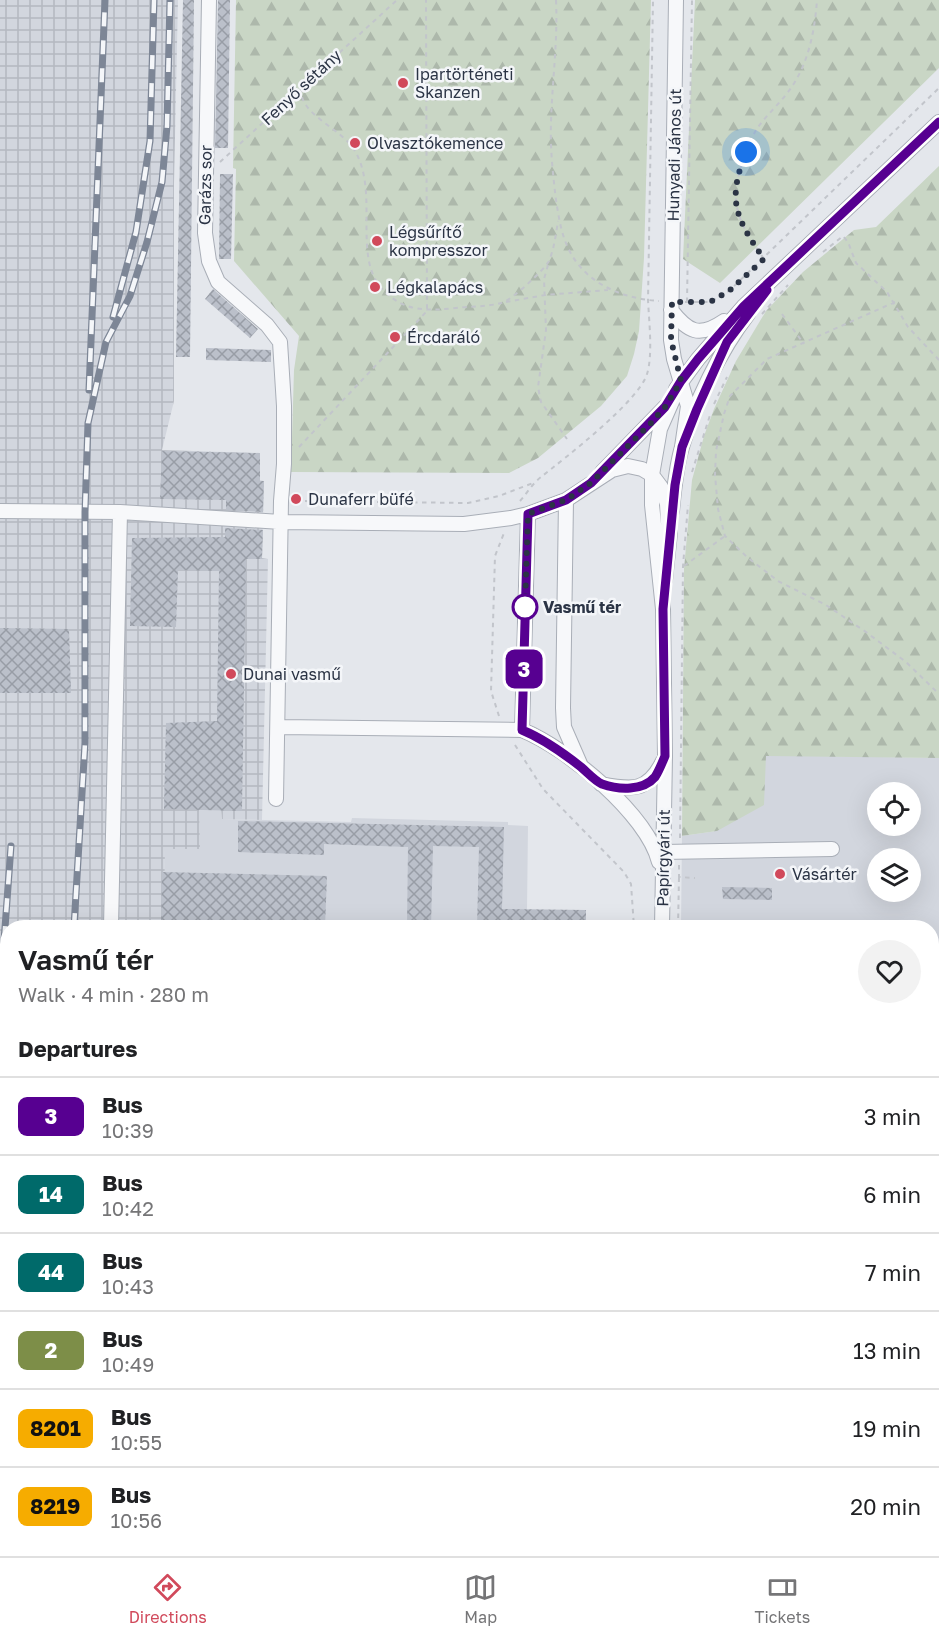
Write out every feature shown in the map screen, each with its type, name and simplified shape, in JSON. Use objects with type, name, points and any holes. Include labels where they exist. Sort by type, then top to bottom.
[{"type":"street","name":"Garázs sor","points":[[209,0],[205,175],[205,234],[208,261],[218,282],[267,325],[280,342],[284,406],[284,464]]},
{"type":"street","name":"Hunyadi János út","points":[[676,0],[671,340],[681,381]]},
{"type":"street","points":[[682,447],[727,342],[782,281],[939,122]]},
{"type":"street","points":[[671,306],[682,324],[699,332],[708,331],[782,281]]},
{"type":"street","points":[[591,483],[658,415],[681,381],[744,306]]},
{"type":"street","points":[[663,609],[675,485],[688,406],[681,381]]},
{"type":"street","points":[[663,609],[652,505],[652,475],[660,429],[681,381]]},
{"type":"street","points":[[276,799],[281,501],[284,464]]},
{"type":"street","points":[[0,511],[120,512],[281,522],[464,524],[528,514],[566,500],[612,470],[628,466],[642,469],[652,475],[661,487],[667,504],[669,540]]},
{"type":"street","points":[[566,500],[562,708],[564,727],[582,768]]},
{"type":"street","points":[[111,920],[120,512]]},
{"type":"street","points":[[522,730],[528,514]]},
{"type":"street","name":"Papírgyári út","points":[[662,920],[665,756],[663,609]]},
{"type":"street","points":[[279,727],[522,730],[539,737],[582,768],[642,826],[658,856],[663,879]]},
{"type":"street","points":[[600,784],[622,788],[646,784],[656,776],[665,756]]},
{"type":"street","points":[[663,852],[832,849]]},
{"type":"path","name":"Fenyő sétány","points":[[205,175],[397,0]]},
{"type":"path","points":[[284,464],[427,311],[426,0]]},
{"type":"path","points":[[556,0],[557,35],[551,157],[559,218],[565,241],[572,257],[589,275],[610,290],[629,297],[648,300]]},
{"type":"path","points":[[634,920],[631,884],[624,872],[543,789],[506,730],[496,711],[491,691],[495,556],[518,503],[536,482],[609,419],[642,385],[647,374],[650,340],[648,300],[653,0]]},
{"type":"path","points":[[687,302],[692,0]]},
{"type":"path","points":[[764,259],[751,240],[737,212],[735,184],[752,136],[789,91],[802,67],[815,22],[817,0]]},
{"type":"path","points":[[302,88],[303,101],[308,109],[346,139],[355,151],[367,184],[369,268],[374,280],[383,290],[404,306],[427,311],[504,303],[545,295],[610,290]]},
{"type":"path","points":[[671,306],[687,302],[710,302],[729,291],[939,88]]},
{"type":"path","points":[[559,218],[544,279],[546,330],[538,387],[541,402],[567,439]]},
{"type":"path","points":[[819,256],[843,236],[848,242],[856,263],[880,284],[895,302],[908,327],[939,360]]},
{"type":"path","points":[[504,303],[548,262]]},
{"type":"path","points":[[758,321],[782,281]]},
{"type":"path","points":[[895,302],[767,359],[730,396],[716,451],[715,475],[718,509],[725,536],[747,557],[778,581],[826,606],[866,632],[906,662],[939,694]]},
{"type":"path","points":[[782,314],[804,344]]},
{"type":"path","points":[[690,480],[702,435],[730,370]]},
{"type":"path","points":[[281,501],[468,502],[499,496],[536,482]]},
{"type":"path","points":[[678,920],[683,566],[688,502]]},
{"type":"path","points":[[683,566],[725,536]]},
{"type":"path","points":[[679,876],[695,878]]},
{"type":"path","points":[[939,1166],[939,1181]]},
{"type":"shaded area","points":[[0,0],[178,0],[174,184],[174,401],[162,450],[260,453],[260,480],[264,481],[262,558],[268,559],[262,820],[222,819],[221,810],[199,810],[200,849],[165,849],[164,920],[0,920]]},
{"type":"shaded area","name":"Vásártér","points":[[766,755],[939,758],[939,920],[681,920],[682,836],[717,831]]},
{"type":"shaded area","points":[[199,810],[221,810],[222,819],[351,822],[352,818],[508,822],[508,825],[528,826],[527,909],[518,920],[164,920],[165,849]]},
{"type":"green space","points":[[236,0],[651,0],[644,258],[639,331],[634,354],[627,376],[601,406],[538,458],[509,473],[291,472],[294,370],[299,336],[234,261]]},
{"type":"green space","points":[[695,0],[939,0],[939,68],[720,283],[683,259]]},
{"type":"green space","points":[[939,166],[939,758],[766,756],[764,805],[717,831],[682,836],[684,569],[692,480],[714,409],[736,361],[766,311],[803,272],[854,230],[876,227]]},
{"type":"building","points":[[183,0],[194,0],[190,357],[176,357]]},
{"type":"building","points":[[218,0],[230,0],[228,148],[215,148]]},
{"type":"building","points":[[220,174],[233,174],[231,259],[219,259]]},
{"type":"building","points":[[213,289],[258,329],[250,338],[205,299]]},
{"type":"building","points":[[206,348],[271,350],[271,362],[206,360]]},
{"type":"building","points":[[162,451],[260,453],[260,481],[264,481],[263,512],[226,510],[226,500],[160,499]]},
{"type":"building","name":"Dunai vasmű","points":[[225,528],[263,530],[262,559],[246,559],[242,811],[164,809],[166,723],[217,721],[219,571],[178,570],[176,627],[130,626],[132,538],[225,537]]},
{"type":"building","points":[[0,628],[69,629],[71,693],[0,693]]},
{"type":"building","points":[[238,821],[504,827],[502,909],[586,910],[586,920],[477,920],[479,847],[433,846],[431,920],[407,920],[408,847],[324,844],[324,855],[238,852]]},
{"type":"building","points":[[162,872],[327,876],[325,920],[161,920]]},
{"type":"building","points":[[722,887],[772,888],[772,900],[723,899]]},
{"type":"railway","points":[[89,390],[105,0]]},
{"type":"railway","points":[[113,317],[136,232],[150,141],[154,0]]},
{"type":"railway","points":[[74,920],[85,743],[85,512],[88,423],[106,342],[130,296],[162,182],[167,126],[170,0]]},
{"type":"railway","points":[[6,920],[11,846]]},
{"type":"bus line","name":"3","points":[[767,290],[727,342],[682,447],[675,485],[663,609],[665,756],[656,776],[646,784],[622,788],[600,784],[555,747],[522,730],[528,514],[566,500],[591,483],[665,407],[698,359],[744,306],[939,122]]},
{"type":"place","name":"Ipartörténeti Skanzen","points":[[403,83]]},
{"type":"place","name":"Olvasztókemence","points":[[355,143]]},
{"type":"place","name":"Légsűrítő kompresszor","points":[[377,241]]},
{"type":"place","name":"Légkalapács","points":[[375,287]]},
{"type":"place","name":"Ércdaráló","points":[[395,337]]},
{"type":"place","name":"Dunaferr büfé","points":[[296,499]]},
{"type":"place","name":"Vasmű tér","points":[[525,607]]},
{"type":"place","name":"Dunai vasmű","points":[[231,674]]},
{"type":"place","name":"Vásártér","points":[[780,874]]},
{"type":"route","points":[[525,607],[528,514],[566,500],[591,483],[651,423],[665,407],[681,381],[671,340],[672,302],[710,302],[729,291],[764,259],[751,240],[735,203],[735,184],[746,152]]}]
